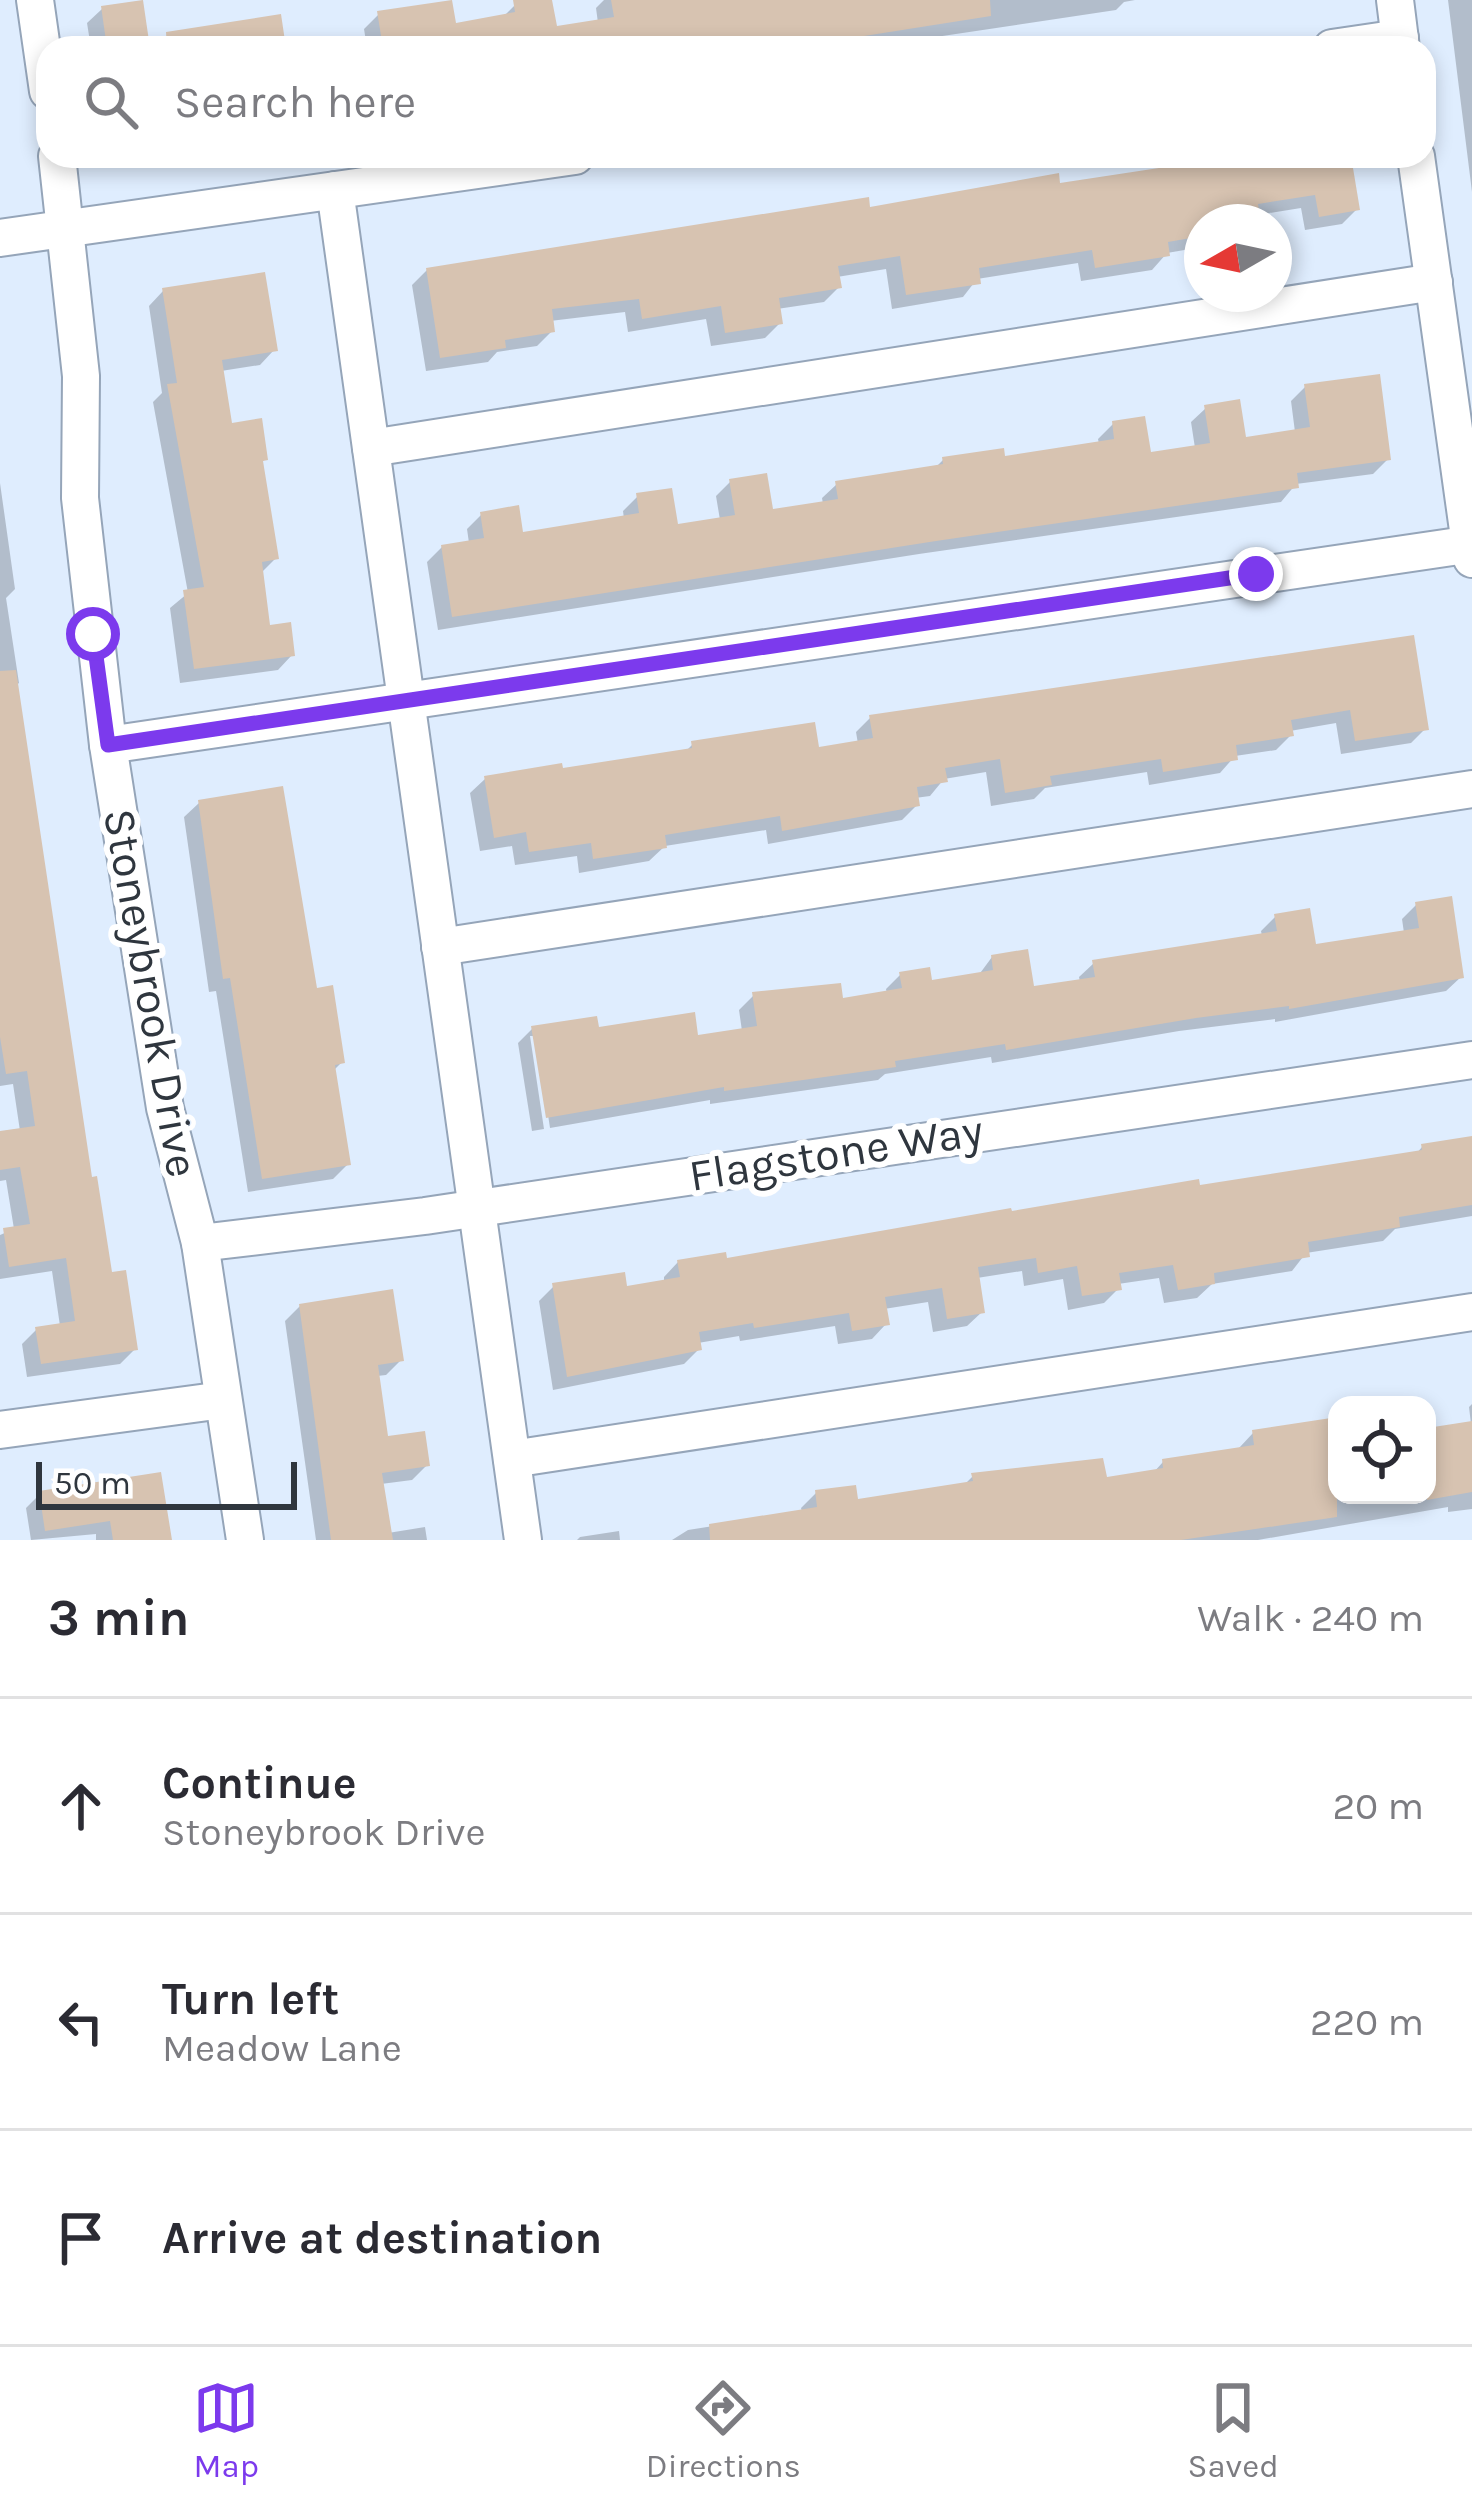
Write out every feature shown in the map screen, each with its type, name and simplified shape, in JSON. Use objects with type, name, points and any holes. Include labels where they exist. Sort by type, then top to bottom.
[{"type":"street","points":[[35,0],[40,36]]},
{"type":"street","points":[[1395,0],[1399,36]]},
{"type":"street","name":"Stoneybrook Drive","points":[[59,168],[81,376],[80,498],[108,745],[165,1108],[200,1244],[244,1540]]},
{"type":"street","points":[[0,238],[490,168]]},
{"type":"street","points":[[108,745],[1471,549],[1418,168]]},
{"type":"street","points":[[334,190],[523,1540]]},
{"type":"street","points":[[371,448],[1434,282]]},
{"type":"street","points":[[440,947],[1472,789]]},
{"type":"street","name":"Flagstone Way","points":[[200,1244],[477,1208],[1472,1060]]},
{"type":"street","points":[[512,1459],[1472,1312]]},
{"type":"street","points":[[0,1430],[223,1400]]},
{"type":"building","points":[[143,0],[148,36],[105,36],[101,6]]},
{"type":"building","points":[[452,0],[456,23],[515,12],[513,0],[552,0],[557,26],[614,17],[611,0],[990,0],[991,16],[864,36],[381,36],[377,11]]},
{"type":"building","points":[[281,14],[284,36],[166,36],[166,32]]},
{"type":"building","points":[[1159,168],[1353,168],[1360,210],[1319,217],[1315,195],[1258,204],[1184,204],[1184,239],[1168,242],[1170,256],[1095,268],[1092,250],[979,268],[981,284],[906,295],[900,256],[838,266],[842,288],[779,298],[783,324],[725,333],[721,306],[642,319],[639,299],[552,309],[555,332],[505,340],[506,348],[440,358],[426,268],[869,197],[870,207],[1059,173],[1060,183]]},
{"type":"building","points":[[265,272],[278,351],[222,360],[232,423],[262,418],[268,460],[263,461],[279,559],[262,562],[270,625],[291,622],[295,656],[194,669],[183,590],[204,587],[167,384],[177,383],[162,288]]},
{"type":"building","points":[[1380,374],[1391,460],[1297,473],[1299,488],[452,617],[441,545],[484,538],[480,512],[519,505],[523,532],[639,513],[636,493],[672,488],[678,524],[735,515],[729,479],[767,473],[773,509],[838,499],[835,481],[943,464],[942,457],[1004,448],[1005,456],[1114,439],[1112,421],[1145,416],[1151,452],[1210,443],[1204,405],[1240,399],[1246,437],[1310,427],[1304,384]]},
{"type":"building","points":[[1414,635],[1429,730],[1355,741],[1350,710],[1291,720],[1294,736],[1236,745],[1238,760],[1163,772],[1161,759],[1050,776],[1052,785],[1005,793],[1000,759],[945,768],[948,782],[917,787],[920,806],[782,831],[780,816],[665,835],[667,848],[593,859],[591,843],[529,852],[526,832],[494,838],[484,776],[692,748],[691,741],[815,722],[819,747],[873,738],[869,715]]},
{"type":"building","points":[[16,670],[92,1177],[97,1176],[112,1272],[126,1270],[138,1350],[41,1364],[35,1327],[75,1321],[66,1258],[9,1267],[3,1228],[30,1224],[20,1167],[0,1170],[0,1131],[35,1126],[27,1071],[6,1074],[0,1037],[0,671]]},
{"type":"building","points":[[283,786],[317,988],[333,985],[345,1063],[335,1065],[351,1165],[262,1179],[230,978],[223,979],[198,800]]},
{"type":"building","points":[[1452,896],[1464,978],[1289,1009],[1196,1018],[1006,1050],[1005,1044],[895,1061],[896,1067],[724,1091],[724,1087],[546,1118],[531,1026],[597,1016],[599,1027],[695,1012],[698,1035],[757,1026],[752,992],[841,983],[843,998],[902,988],[899,972],[930,967],[932,980],[993,970],[991,955],[1028,949],[1034,986],[1095,977],[1092,960],[1277,931],[1274,914],[1310,908],[1316,944],[1419,928],[1415,902]]},
{"type":"building","points":[[1472,1136],[1472,1205],[1399,1217],[1400,1227],[1308,1242],[1310,1257],[1214,1273],[1215,1284],[1178,1290],[1173,1265],[1119,1273],[1122,1290],[1082,1296],[1077,1266],[1038,1273],[1036,1258],[978,1267],[985,1313],[947,1319],[942,1288],[885,1297],[890,1325],[852,1331],[849,1313],[754,1328],[753,1323],[699,1332],[702,1350],[567,1377],[552,1283],[625,1272],[627,1286],[680,1277],[677,1260],[726,1252],[727,1258],[1199,1179],[1200,1185],[1422,1150],[1421,1144]]},
{"type":"building","points":[[393,1289],[404,1361],[378,1365],[388,1436],[425,1431],[430,1466],[382,1473],[393,1540],[331,1540],[299,1304]]},
{"type":"building","points":[[1328,1418],[1328,1504],[1337,1504],[1337,1517],[1181,1540],[710,1540],[709,1524],[817,1507],[815,1490],[856,1485],[858,1499],[973,1481],[971,1473],[1103,1458],[1107,1477],[1163,1468],[1162,1459],[1254,1445],[1252,1430]]},
{"type":"building","points":[[1472,1421],[1472,1492],[1436,1498],[1436,1427]]},
{"type":"building","points":[[161,1472],[172,1540],[113,1540],[110,1521],[45,1531],[39,1491]]},
{"type":"route","points":[[93,634],[108,745],[1256,574]]}]
